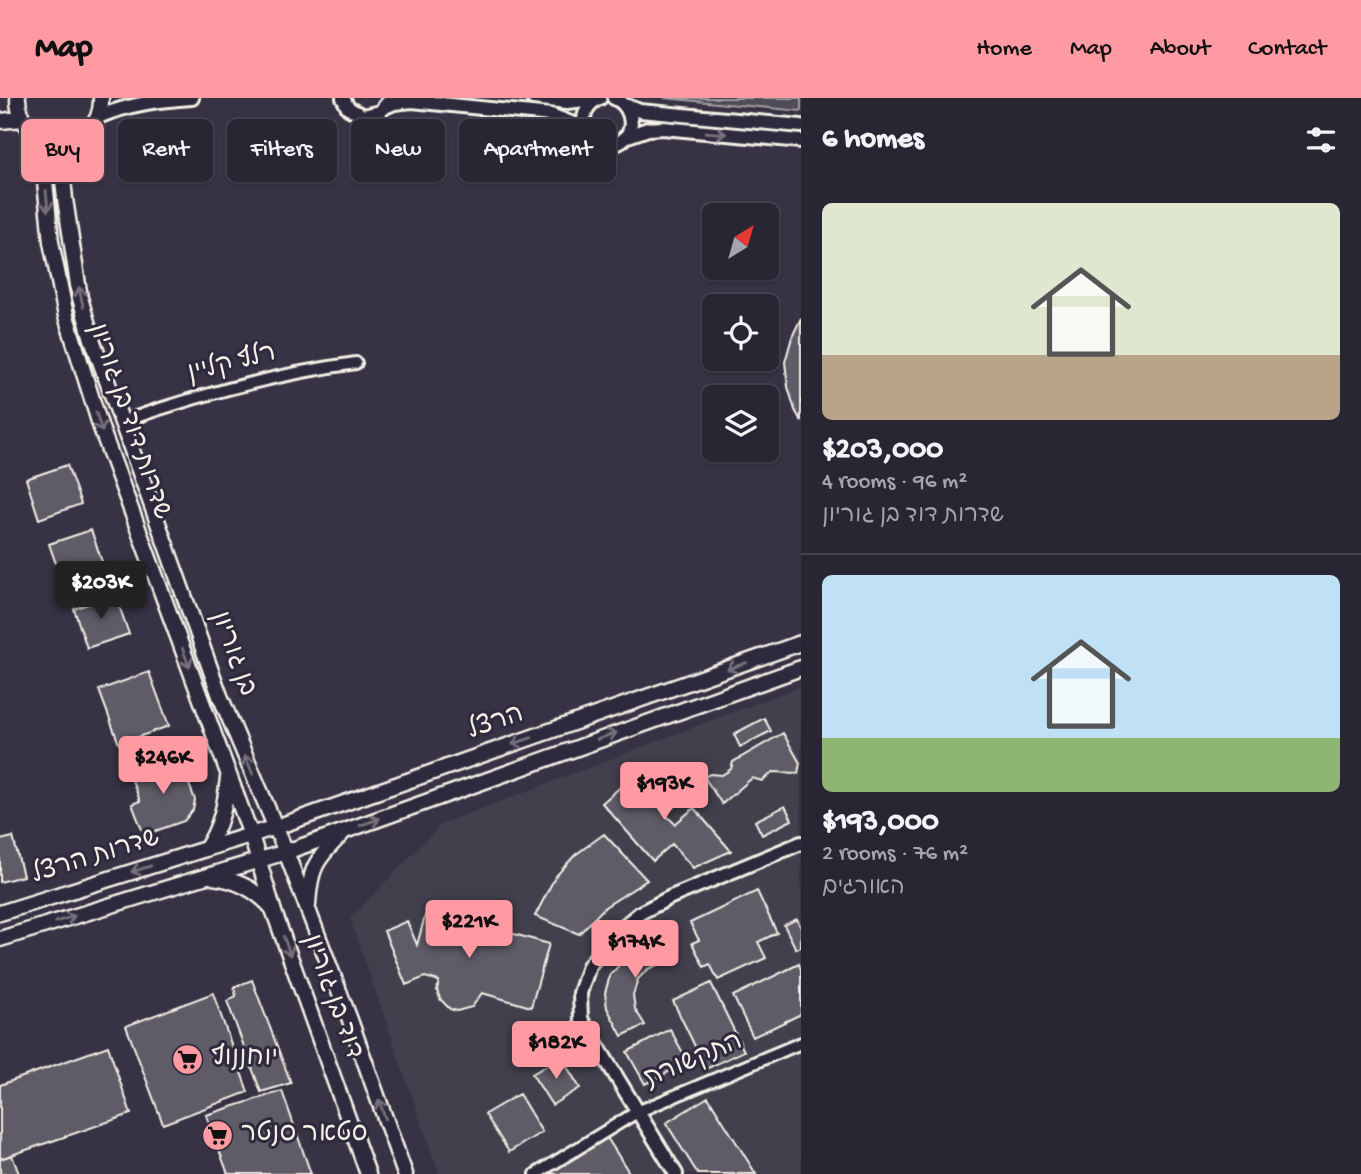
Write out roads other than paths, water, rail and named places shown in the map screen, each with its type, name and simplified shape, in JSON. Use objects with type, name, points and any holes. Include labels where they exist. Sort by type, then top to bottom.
[{"type":"main road","points":[[18,98],[23,119]]},
{"type":"main road","points":[[98,117],[101,98]]},
{"type":"main road","points":[[0,121],[21,119]]},
{"type":"main road","name":"שדרות דוד בן גוריון","points":[[45,182],[51,242],[66,316],[101,428],[251,835]]},
{"type":"main road","name":"בן גוריון","points":[[63,182],[71,249],[80,298],[92,339],[220,696],[286,852],[405,1174]]},
{"type":"main road","name":"הרצל","points":[[206,849],[276,827],[801,643]]},
{"type":"main road","name":"הרצל","points":[[259,859],[286,852],[801,668]]},
{"type":"main road","points":[[206,849],[218,831],[225,810],[228,774]]},
{"type":"main road","points":[[308,914],[312,869],[324,851],[345,831]]},
{"type":"main road","name":"דוד בן גוריון","points":[[251,835],[274,912],[368,1174]]},
{"type":"main road","name":"שדרות הרצל","points":[[0,913],[206,849]]},
{"type":"main road","points":[[0,939],[208,877],[259,859]]},
{"type":"main road","points":[[208,877],[234,880],[257,893],[274,912]]},
{"type":"street","points":[[98,117],[153,101],[192,98]]},
{"type":"street","points":[[533,98],[567,102],[598,99]]},
{"type":"street","points":[[341,99],[353,112],[363,116],[373,115],[387,102],[412,102],[551,115],[564,119]]},
{"type":"street","points":[[584,119],[584,111],[598,99]]},
{"type":"street","points":[[620,101],[631,119],[631,127],[625,137]]},
{"type":"street","points":[[620,101],[640,111],[654,113],[801,126]]},
{"type":"street","points":[[616,144],[625,137],[648,129],[663,128],[801,141]]},
{"type":"street","name":"רלף קליין","points":[[121,422],[173,404],[260,381],[356,363]]},
{"type":"street","points":[[676,1174],[581,1019],[580,993],[589,966],[612,936],[640,913],[671,897],[801,843]]},
{"type":"street","name":"התקשורת","points":[[536,1174],[638,1112],[801,1043]]},
{"type":"place","name":"יוחננוף","points":[[188,1059]]},
{"type":"place","name":"סטאר סנטר","points":[[218,1135]]}]
